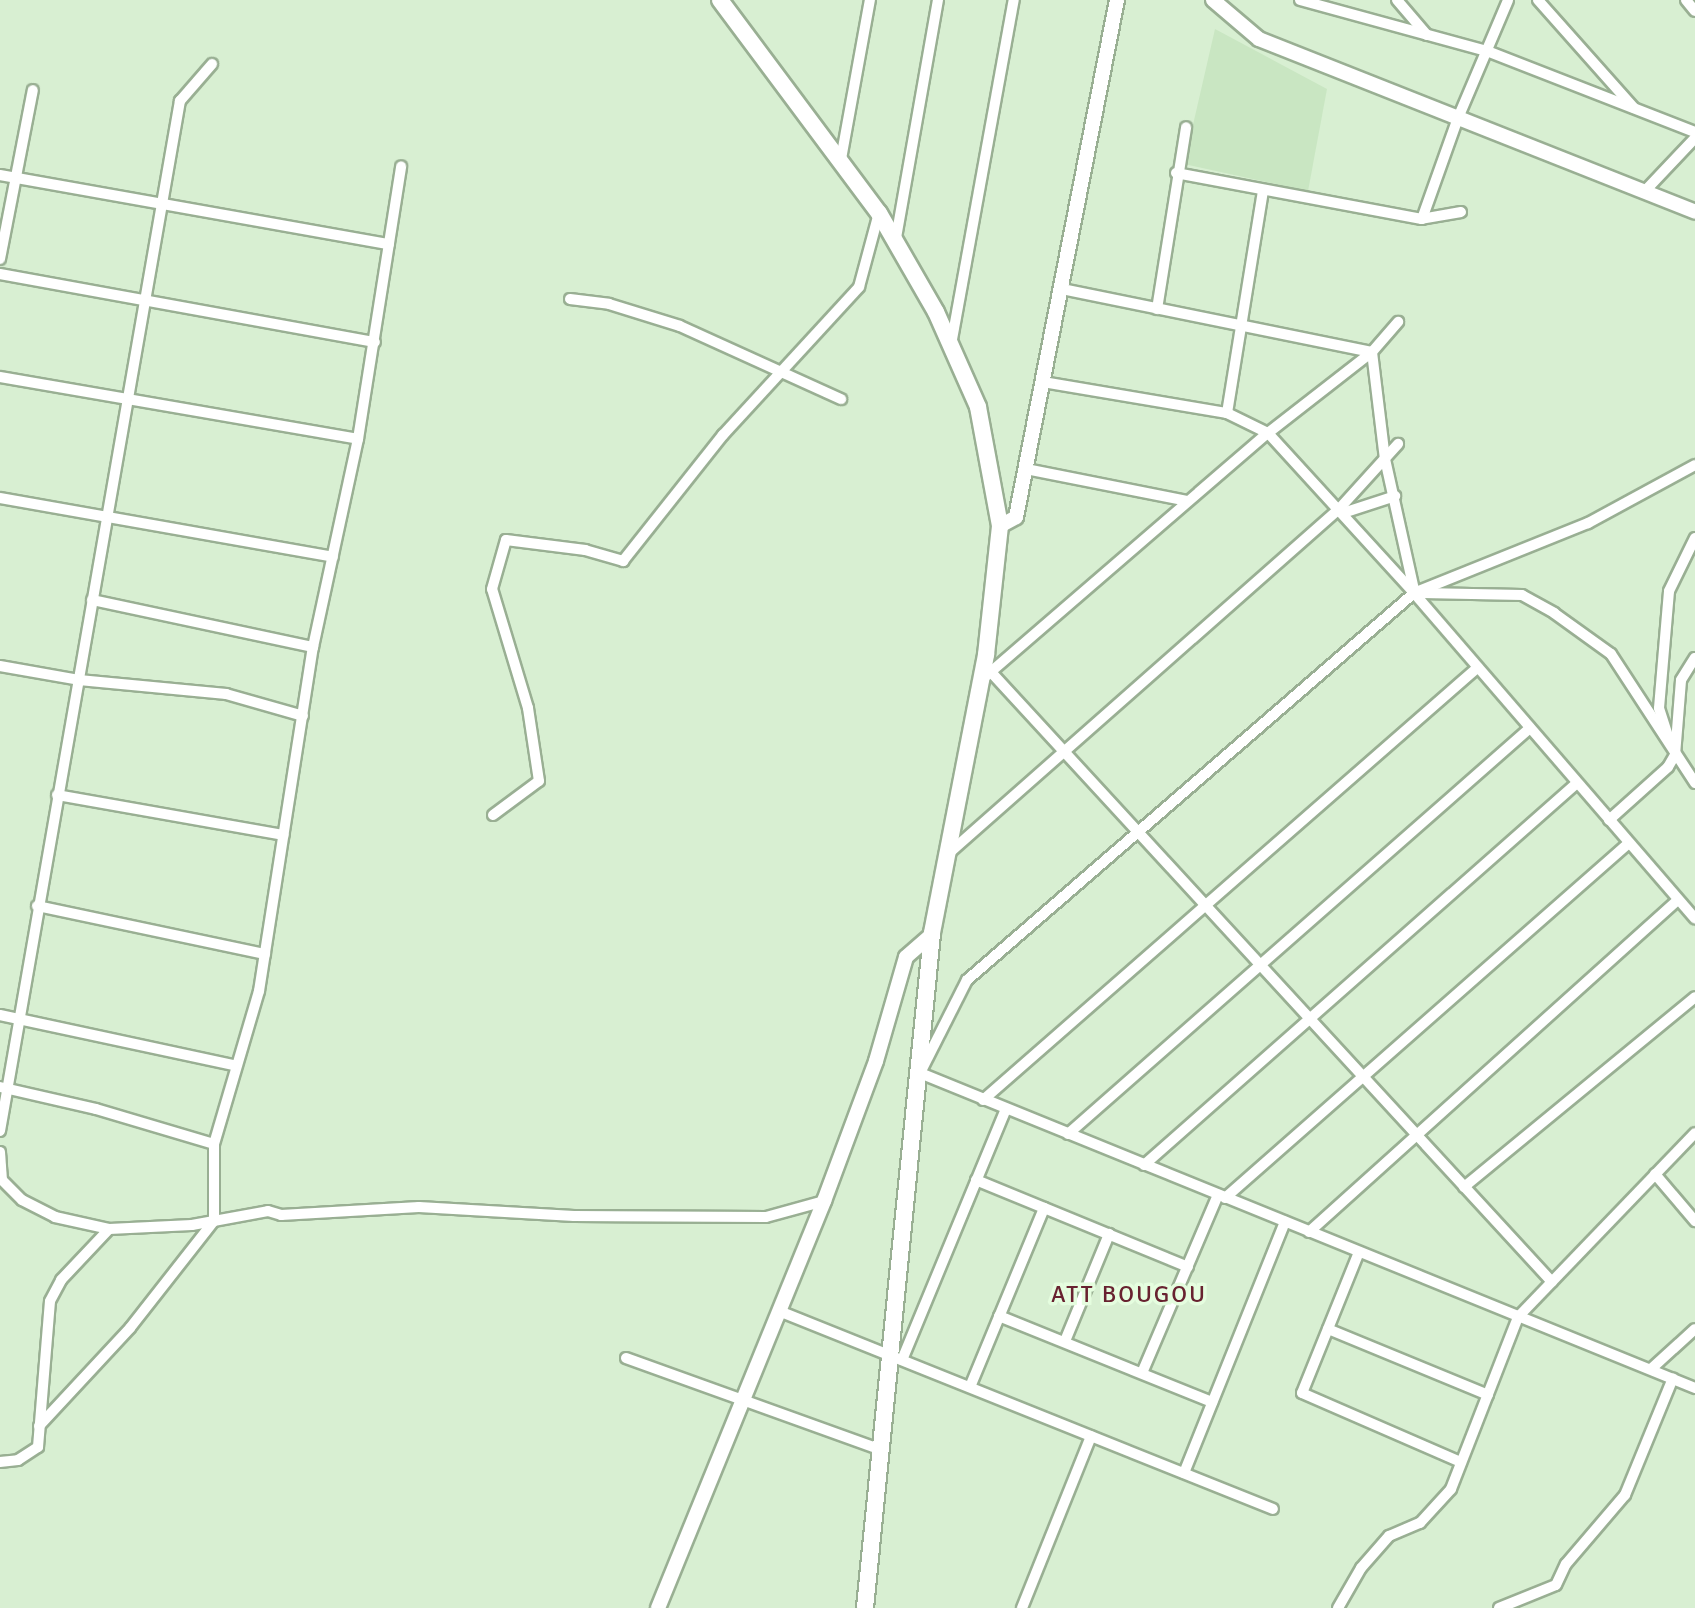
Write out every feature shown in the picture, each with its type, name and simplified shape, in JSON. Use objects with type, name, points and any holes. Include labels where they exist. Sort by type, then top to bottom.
[{"type":"main road","points":[[720,0],[841,159],[896,238],[951,345],[978,407],[1000,526],[986,676],[932,934],[896,1357],[881,1450],[865,1608]]},
{"type":"street","points":[[841,159],[870,0]]},
{"type":"street","points":[[896,238],[938,0]]},
{"type":"street","points":[[951,345],[1014,0]]},
{"type":"street","points":[[1000,526],[1016,517],[1117,0]]},
{"type":"street","points":[[1213,0],[1259,39],[1695,212]]},
{"type":"street","points":[[1300,0],[1487,51],[1695,132]]},
{"type":"street","points":[[1397,0],[1427,34]]},
{"type":"street","points":[[1422,219],[1458,118],[1508,0]]},
{"type":"street","points":[[1538,0],[1635,109]]},
{"type":"street","points":[[1686,0],[1695,11]]},
{"type":"street","points":[[0,1131],[2,1088],[18,1019],[148,302],[180,101],[212,64]]},
{"type":"street","points":[[0,259],[33,90]]},
{"type":"street","points":[[1157,309],[1176,173],[1186,127]]},
{"type":"street","points":[[1644,192],[1695,138]]},
{"type":"street","points":[[39,1426],[130,1328],[214,1221],[214,1144],[234,1065],[259,991],[313,647],[358,439],[401,166]]},
{"type":"street","points":[[1176,173],[1422,219],[1461,212]]},
{"type":"street","points":[[0,175],[163,207],[388,244]]},
{"type":"street","points":[[1227,413],[1263,191]]},
{"type":"street","points":[[493,815],[539,782],[528,708],[492,589],[506,540],[585,550],[623,561],[779,371],[859,287],[879,213]]},
{"type":"street","points":[[0,274],[374,342]]},
{"type":"street","points":[[1062,289],[1372,352]]},
{"type":"street","points":[[570,299],[609,304],[680,326],[841,399]]},
{"type":"street","points":[[1398,322],[1372,352],[1268,433],[986,676],[1064,751],[1552,1282]]},
{"type":"street","points":[[1372,352],[1385,459],[1414,593]]},
{"type":"street","points":[[0,377],[358,439]]},
{"type":"street","points":[[1044,382],[1227,413],[1268,433],[1414,593],[1695,919]]},
{"type":"street","points":[[947,856],[1341,511],[1398,444]]},
{"type":"street","points":[[1695,465],[1588,523],[1414,593],[967,980],[920,1073],[1695,1388]]},
{"type":"street","points":[[1026,469],[1188,501]]},
{"type":"street","points":[[1341,511],[1395,496]]},
{"type":"street","points":[[0,498],[333,557]]},
{"type":"street","points":[[1675,755],[1659,709],[1670,591],[1695,538]]},
{"type":"street","points":[[1414,593],[1522,595],[1554,613],[1611,654],[1695,783]]},
{"type":"street","points":[[92,600],[313,647]]},
{"type":"street","points":[[1609,820],[1668,767],[1675,755],[1681,680],[1695,658]]},
{"type":"street","points":[[0,666],[79,680],[226,694],[303,716]]},
{"type":"street","points":[[983,1100],[1477,668]]},
{"type":"street","points":[[1068,1134],[1530,729]]},
{"type":"street","points":[[1144,1165],[1307,1017],[1577,783]]},
{"type":"street","points":[[57,795],[284,835]]},
{"type":"street","points":[[1142,1373],[1222,1197],[1629,843]]},
{"type":"street","points":[[1309,1232],[1414,1134],[1678,900]]},
{"type":"street","points":[[37,906],[265,954]]},
{"type":"street","points":[[658,1608],[824,1201],[876,1061],[906,957],[932,934]]},
{"type":"street","points":[[1464,1187],[1695,997]]},
{"type":"street","points":[[0,1015],[234,1065]]},
{"type":"street","points":[[2,1088],[96,1109],[214,1144]]},
{"type":"street","points":[[896,1357],[1006,1109]]},
{"type":"street","points":[[1338,1608],[1361,1568],[1389,1536],[1420,1523],[1451,1489],[1518,1317],[1695,1133]]},
{"type":"street","points":[[0,1152],[1,1178],[22,1200],[55,1217],[109,1230],[214,1221],[268,1211],[281,1215],[419,1207],[575,1216],[766,1217],[824,1201]]},
{"type":"street","points":[[1655,1174],[1695,1221]]},
{"type":"street","points":[[976,1180],[1188,1267]]},
{"type":"street","points":[[970,1387],[1044,1208]]},
{"type":"street","points":[[1184,1473],[1285,1222]]},
{"type":"street","points":[[0,1462],[18,1460],[38,1447],[50,1301],[61,1280],[109,1230]]},
{"type":"street","points":[[1065,1341],[1109,1234]]},
{"type":"street","points":[[1359,1252],[1302,1393],[1461,1462]]},
{"type":"street","points":[[779,1311],[1273,1508]]},
{"type":"street","points":[[999,1316],[1212,1402]]},
{"type":"street","points":[[1328,1329],[1488,1395]]},
{"type":"street","points":[[1651,1369],[1695,1329]]},
{"type":"street","points":[[626,1358],[881,1450]]},
{"type":"street","points":[[1499,1608],[1556,1585],[1566,1564],[1625,1495],[1673,1378]]},
{"type":"street","points":[[1022,1608],[1091,1436]]},
{"type":"shaded area","points":[[1215,29],[1327,89],[1308,191],[1184,164]]},
{"type":"district","name":"ATT BOUGOU","points":[[1129,1295]]}]
